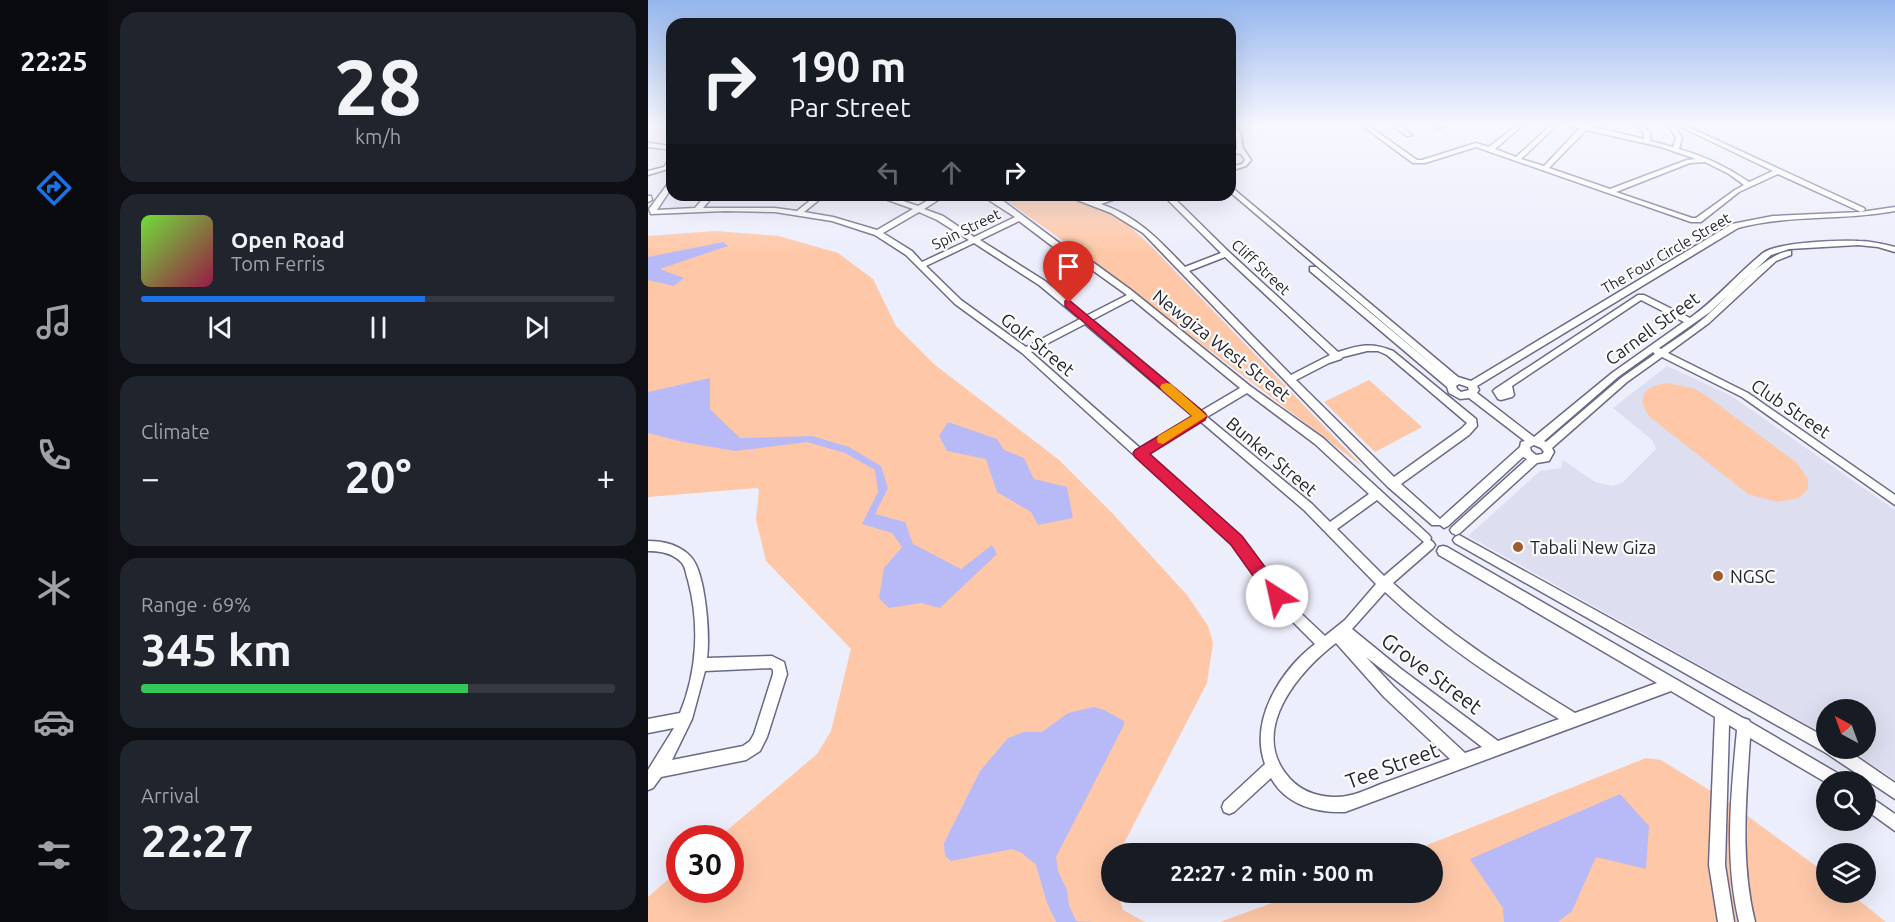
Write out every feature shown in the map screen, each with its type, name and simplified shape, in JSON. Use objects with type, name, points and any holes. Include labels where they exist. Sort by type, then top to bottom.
[{"type":"street","points":[[1539,167],[1695,220],[1751,183],[1778,171]]},
{"type":"street","points":[[1609,192],[1665,167]]},
{"type":"street","points":[[1718,167],[1751,183]]},
{"type":"street","points":[[1731,167],[1737,172],[1739,178]]},
{"type":"street","points":[[1769,167],[1862,210]]},
{"type":"street","points":[[648,173],[666,168]]},
{"type":"street","name":"Golf Street","points":[[666,192],[653,209],[660,213],[751,209],[799,213],[833,219],[878,233],[909,253],[958,303],[1025,351],[1236,541],[1286,607],[1324,645]]},
{"type":"street","points":[[1236,193],[1453,383],[1454,393],[1470,392]]},
{"type":"street","points":[[698,210],[705,201]]},
{"type":"street","points":[[799,213],[813,201]]},
{"type":"street","name":"Bunker Street","points":[[896,201],[940,218],[1042,283],[1308,507],[1384,584],[1457,644],[1493,670],[1574,720]]},
{"type":"street","points":[[878,233],[932,201]]},
{"type":"street","name":"Newgiza West Street","points":[[995,201],[1022,218],[1055,244],[1091,265],[1247,388],[1319,441],[1432,545],[1821,771]]},
{"type":"street","name":"Newgiza West Street","points":[[1087,201],[1125,217],[1146,231],[1392,484],[1440,523],[1504,565],[1816,740]]},
{"type":"street","points":[[1096,204],[1105,201]]},
{"type":"street","name":"Cliff Street","points":[[1173,201],[1226,254],[1338,357]]},
{"type":"street","points":[[1233,201],[1453,383],[1464,381],[1470,392],[1548,456],[1541,460],[1534,459],[1467,512],[1425,530],[1432,545],[1452,549],[1467,512],[1533,445]]},
{"type":"street","name":"The Four Circle Street","points":[[1470,392],[1735,226],[1754,221],[1856,215],[1895,209]]},
{"type":"street","name":"Spin Street","points":[[922,265],[1022,218]]},
{"type":"street","name":"Carnell Street","points":[[1656,350],[1701,326],[1768,253],[1788,247],[1859,245],[1879,245],[1895,252]]},
{"type":"street","points":[[1184,270],[1226,254]]},
{"type":"street","points":[[1025,351],[1132,296]]},
{"type":"street","points":[[1507,385],[1641,297],[1692,322]]},
{"type":"street","name":"Carnell Street","points":[[1533,445],[1692,322],[1722,302]]},
{"type":"street","points":[[1290,379],[1364,346],[1385,350],[1472,422],[1472,426],[1465,432],[1392,484]]},
{"type":"street","name":"Club Street","points":[[1656,350],[1744,395],[1895,501]]},
{"type":"street","points":[[1140,453],[1247,388]]},
{"type":"street","points":[[1319,441],[1337,428]]},
{"type":"street","points":[[1533,445],[1534,459]]},
{"type":"street","points":[[1329,529],[1377,494]]},
{"type":"street","name":"Tee Street","points":[[1432,545],[1384,584],[1340,632],[1306,659],[1293,674],[1274,706],[1267,725],[1266,736],[1266,746],[1272,767],[1285,786],[1302,799],[1323,806],[1345,805],[1672,684]]},
{"type":"street","points":[[648,546],[669,548],[677,552],[688,563],[702,626],[701,665],[694,697],[658,770],[648,783]]},
{"type":"street","points":[[1493,581],[1492,576],[1495,570],[1504,565]]},
{"type":"street","name":"Grove Street","points":[[1340,632],[1496,749]]},
{"type":"street","name":"Grove Street","points":[[1340,632],[1389,692],[1463,761]]},
{"type":"street","points":[[658,770],[746,753],[755,746],[760,737],[780,674],[779,666],[772,662],[701,665]]},
{"type":"street","points":[[1722,713],[1717,865],[1726,922]]},
{"type":"street","points":[[648,726],[685,719]]},
{"type":"street","points":[[1744,725],[1738,850],[1740,886],[1748,922]]},
{"type":"street","name":"Newgiza West Street","points":[[1847,759],[1895,792]]},
{"type":"street","points":[[1229,807],[1272,767]]},
{"type":"street","points":[[1876,809],[1895,823]]},
{"type":"shaded area","points":[[1007,201],[1090,201],[1118,216],[1152,247],[1363,467],[1103,269]]},
{"type":"shaded area","points":[[715,231],[779,236],[838,253],[873,279],[896,326],[935,365],[1058,459],[1113,514],[1187,595],[1208,626],[1213,643],[1207,683],[1124,843],[1101,843],[1101,903],[1121,903],[1123,910],[1145,922],[648,922],[648,897],[666,881],[666,903],[744,903],[744,825],[733,825],[817,754],[831,731],[851,649],[766,561],[756,520],[759,490],[757,488],[648,497],[648,236]]},
{"type":"shaded area","name":"NGSC","points":[[1667,366],[1730,395],[1895,510],[1895,780],[1864,759],[1876,759],[1876,699],[1816,699],[1816,730],[1468,536],[1540,471],[1561,468],[1563,460],[1595,482],[1613,486],[1623,482],[1656,449],[1652,440],[1613,408]]},
{"type":"shaded area","points":[[1369,380],[1422,427],[1375,452],[1324,402]]},
{"type":"shaded area","points":[[1667,383],[1692,388],[1704,394],[1797,463],[1808,479],[1808,489],[1799,498],[1777,502],[1748,494],[1651,418],[1643,405],[1644,394],[1652,387]]},
{"type":"shaded area","points":[[1646,758],[1661,760],[1727,801],[1816,866],[1816,903],[1862,903],[1886,922],[1220,922],[1272,903],[1443,903],[1443,843],[1432,843]]},
{"type":"water","points":[[723,242],[728,246],[660,269],[684,278],[674,286],[648,280],[648,257]]},
{"type":"water","points":[[710,378],[710,409],[740,438],[812,436],[849,447],[881,466],[888,488],[875,514],[905,522],[913,544],[961,569],[992,545],[997,554],[940,608],[921,603],[889,608],[879,598],[884,568],[902,547],[892,533],[862,524],[878,492],[875,470],[845,453],[807,442],[735,451],[648,433],[648,392]]},
{"type":"water","points":[[948,422],[997,439],[1004,450],[1024,458],[1034,479],[1067,487],[1073,518],[1038,525],[1031,512],[997,492],[986,459],[947,451],[939,436]]},
{"type":"water","points":[[1094,707],[1124,721],[1124,725],[1056,857],[1058,871],[1067,890],[1069,905],[1076,921],[1093,922],[1056,922],[1047,903],[1036,865],[1022,853],[1012,849],[951,861],[945,856],[944,843],[980,771],[1008,738],[1024,732],[1042,732],[1068,713]]},
{"type":"water","points":[[1620,794],[1649,826],[1646,869],[1596,857],[1572,911],[1558,922],[1504,922],[1503,908],[1470,859]]},
{"type":"slow traffic","points":[[1163,439],[1201,416],[1167,387]]},
{"type":"place","name":"Tabali New Giza","points":[[1518,547]]},
{"type":"place","name":"NGSC","points":[[1718,576]]},
{"type":"route","points":[[1069,303],[1201,416],[1140,453],[1236,541],[1254,562],[1277,596]]}]
